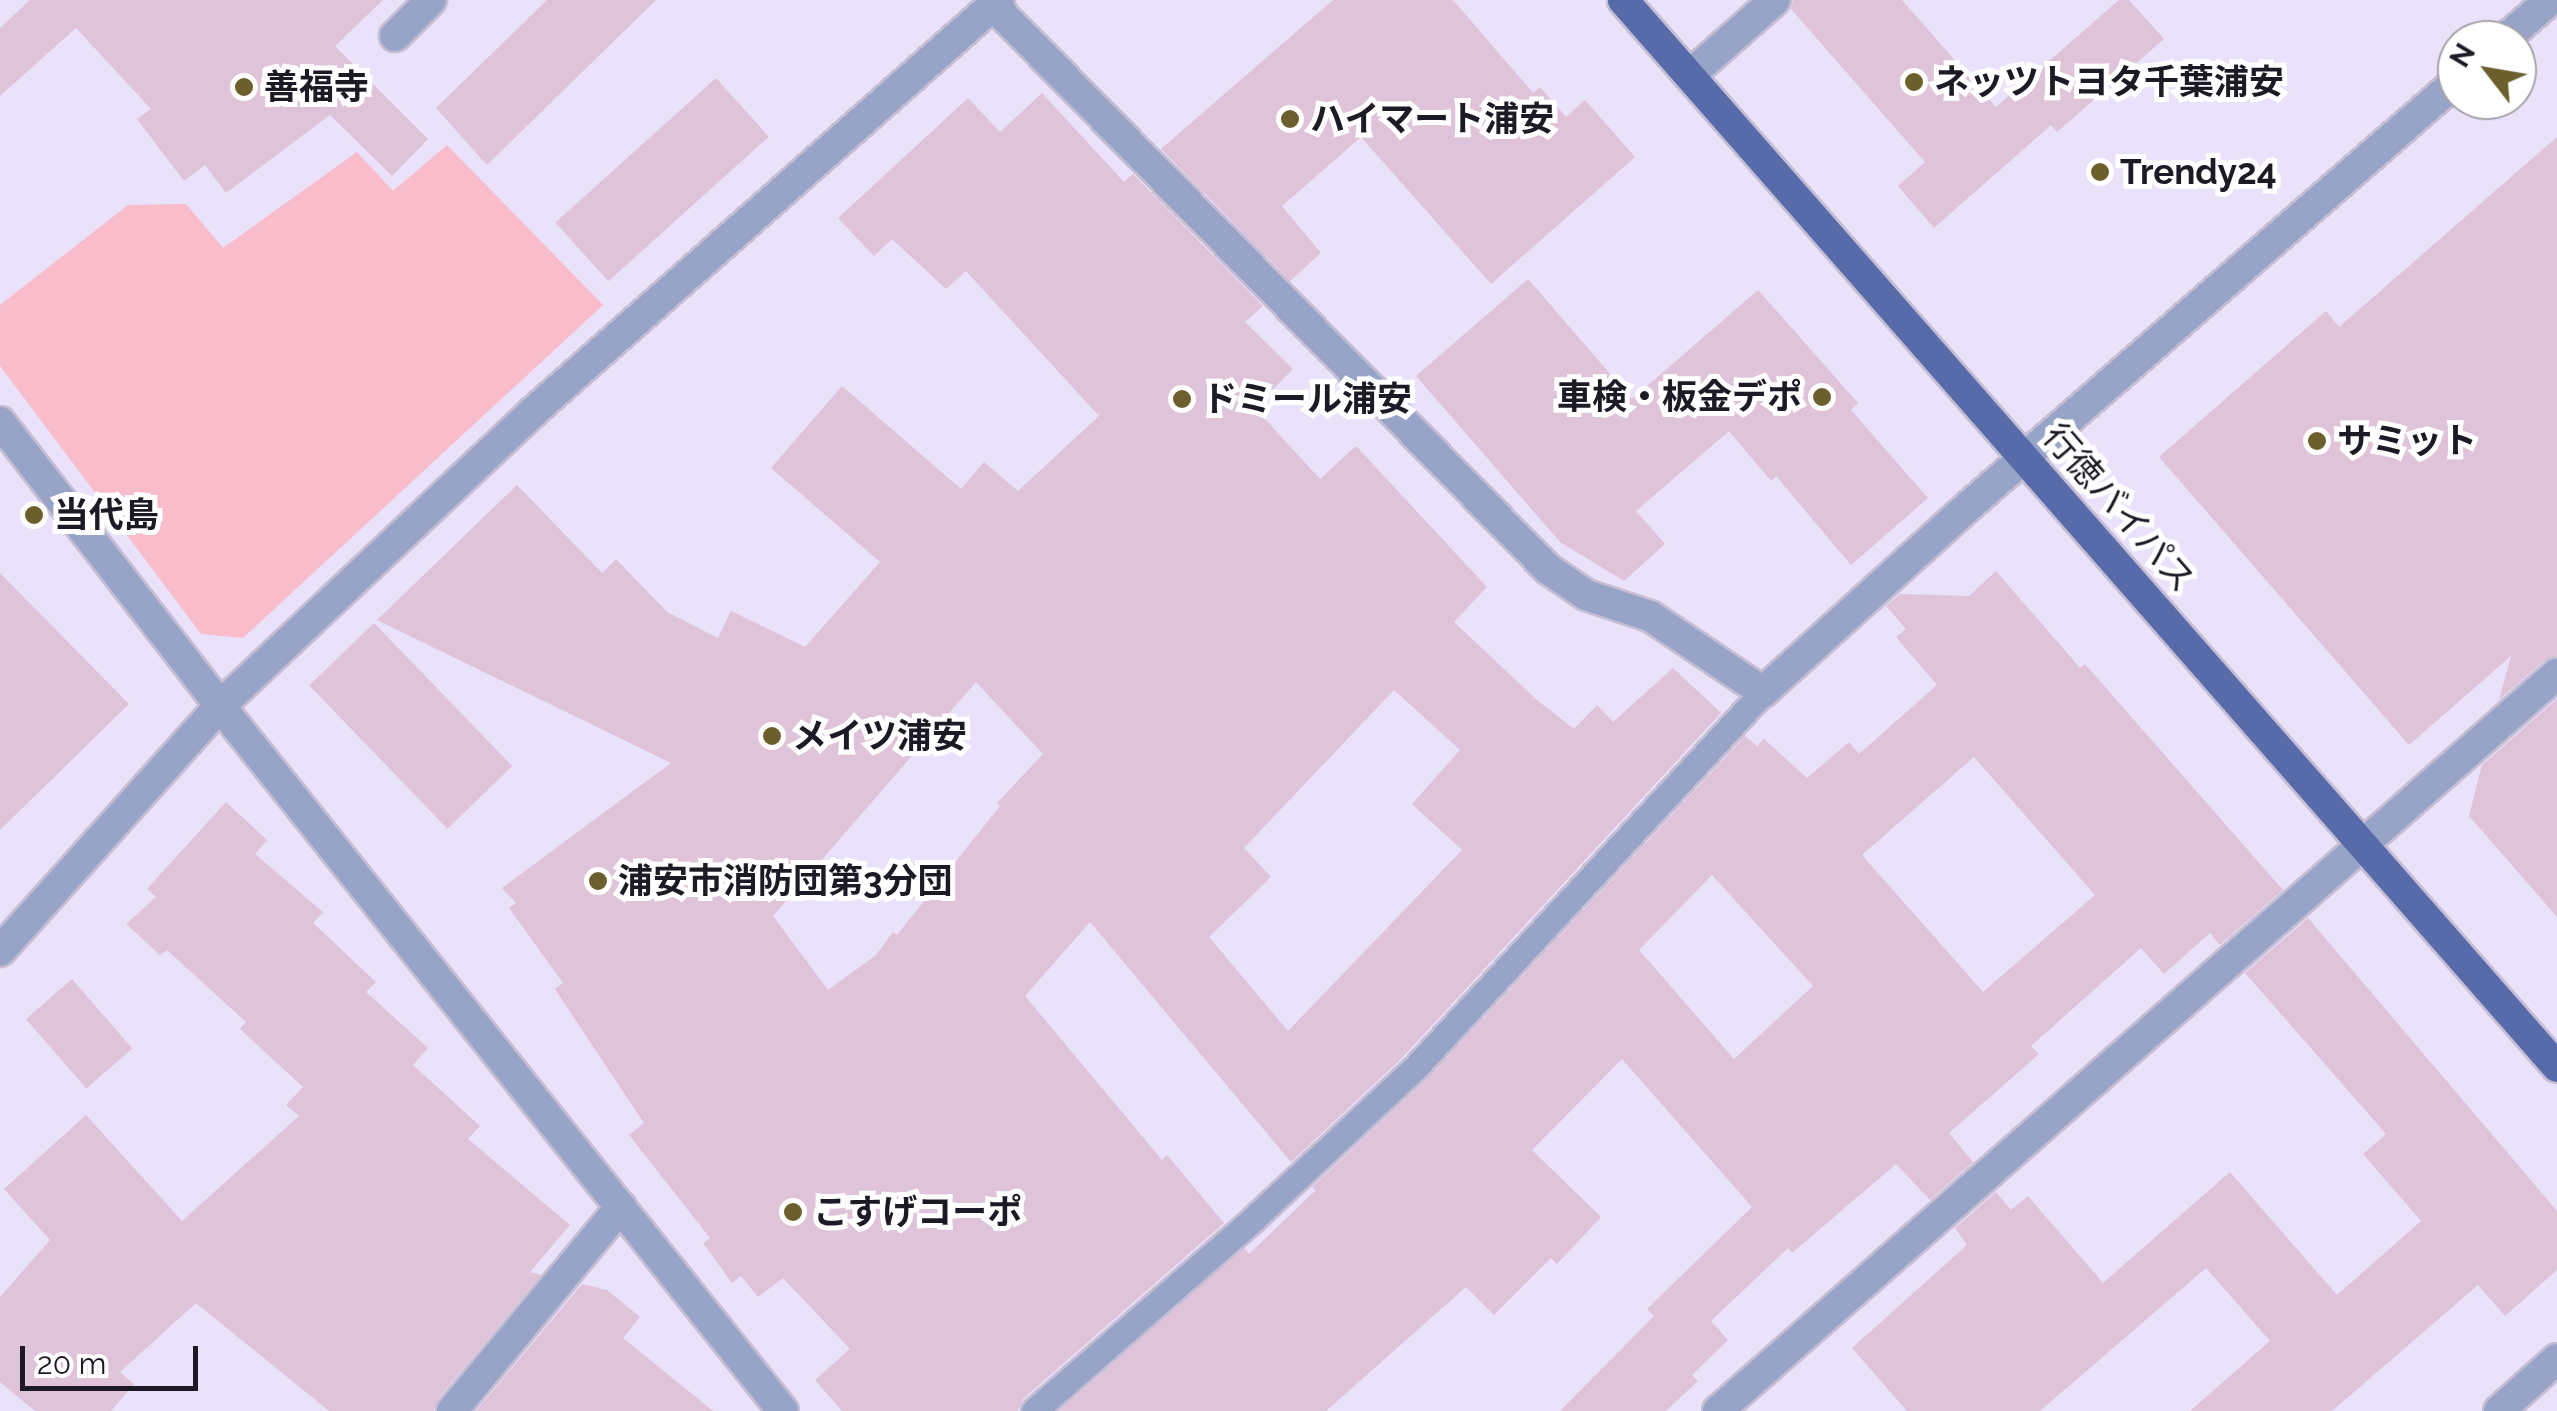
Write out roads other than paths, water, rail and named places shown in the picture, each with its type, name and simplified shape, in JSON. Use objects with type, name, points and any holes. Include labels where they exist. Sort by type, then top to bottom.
[{"type":"main road","name":"行徳バイパス","points":[[1623,0],[2557,1067]]},
{"type":"street","points":[[395,36],[432,0]]},
{"type":"street","points":[[1690,75],[1775,0]]},
{"type":"street","points":[[2527,20],[2550,0]]},
{"type":"street","points":[[0,951],[220,706],[533,412],[996,2],[1548,569],[1586,594],[1650,616],[1763,692],[2025,456],[2437,98]]},
{"type":"street","points":[[0,422],[220,706],[784,1411]]},
{"type":"street","points":[[1718,1411],[2557,674]]},
{"type":"street","points":[[452,1411],[620,1207]]},
{"type":"street","points":[[2499,1411],[2557,1359]]},
{"type":"lane","points":[[1034,1411],[1254,1219],[1414,1069],[1763,692]]},
{"type":"place","name":"ネッツトヨタ千葉浦安","points":[[1914,82]]},
{"type":"place","name":"善福寺","points":[[244,87]]},
{"type":"place","name":"ハイマート浦安","points":[[1290,119]]},
{"type":"place","name":"Trendy24","points":[[2100,172]]},
{"type":"place","name":"車検・板金デポ","points":[[1822,397]]},
{"type":"place","name":"ドミール浦安","points":[[1182,399]]},
{"type":"place","name":"サミット","points":[[2317,441]]},
{"type":"place","name":"当代島","points":[[34,515]]},
{"type":"place","name":"メイツ浦安","points":[[772,736]]},
{"type":"place","name":"浦安市消防団第3分団","points":[[598,881]]},
{"type":"place","name":"こすげコーポ","points":[[793,1212]]}]
